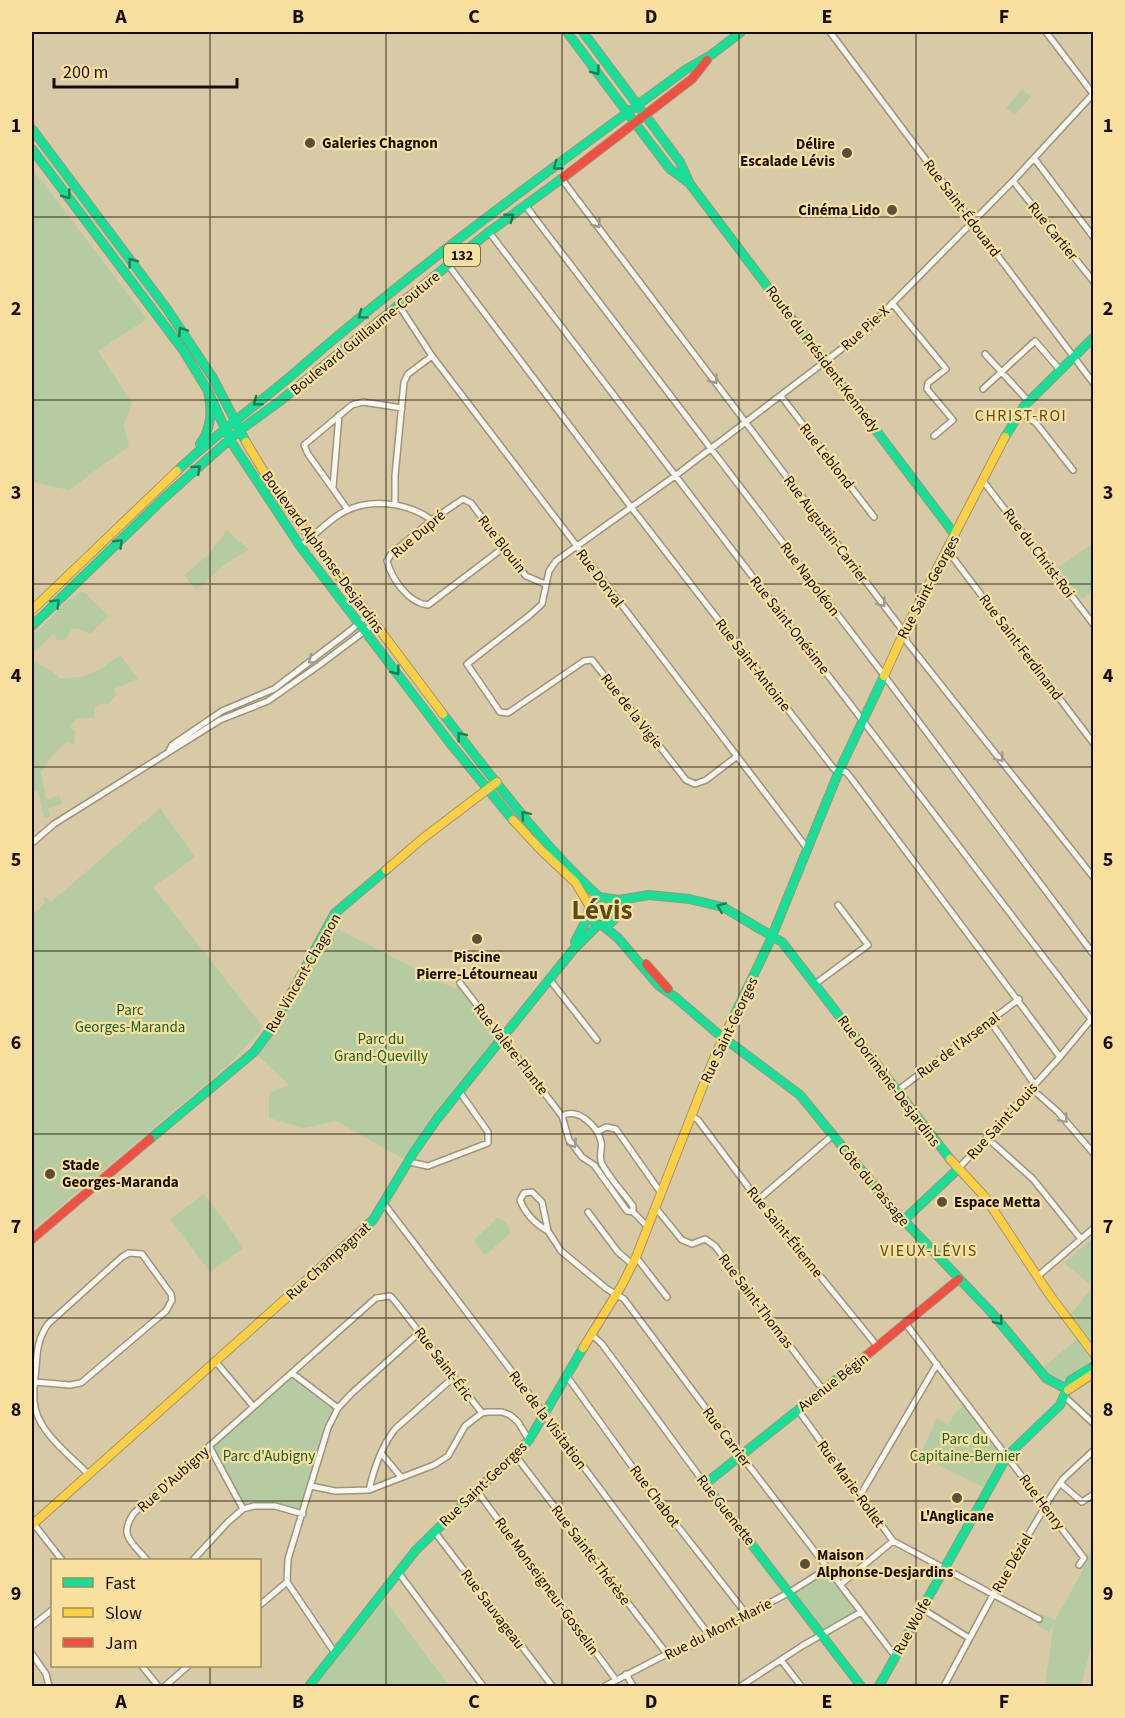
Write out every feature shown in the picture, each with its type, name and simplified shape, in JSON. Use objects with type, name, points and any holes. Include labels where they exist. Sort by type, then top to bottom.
[{"type":"main road","name":"Route du Président-Kennedy","points":[[567,32],[670,169],[690,184]]},
{"type":"main road","name":"Route du Président-Kennedy","points":[[582,32],[680,162],[690,184],[955,535]]},
{"type":"main road","points":[[591,32],[593,46]]},
{"type":"main road","name":"Boulevard Guillaume-Couture","points":[[32,610],[224,428],[298,370],[355,320],[482,220],[684,70],[711,55],[741,32]]},
{"type":"main road","name":"Boulevard Guillaume-Couture","points":[[32,626],[164,499],[239,431],[489,232],[692,79],[711,55]]},
{"type":"main road","name":"Boulevard Alphonse-Desjardins","points":[[32,129],[167,309],[213,378],[239,431],[276,492],[423,689],[497,782],[574,874],[599,897]]},
{"type":"main road","name":"Boulevard Alphonse-Desjardins","points":[[32,149],[183,350],[208,391],[230,440],[300,546],[487,790],[534,843],[576,884],[585,895],[589,905]]},
{"type":"main road","name":"Rue Saint-Georges","points":[[309,1686],[398,1572],[434,1532],[529,1440],[566,1375],[617,1294],[634,1261],[723,1038],[772,935],[839,771],[904,632],[1004,438],[1020,412],[1094,337]]},
{"type":"main road","points":[[182,466],[210,430],[211,414],[208,391]]},
{"type":"main road","name":"Rue Vincent-Chagnon","points":[[32,1239],[254,1052],[274,1025],[335,913],[399,858],[497,782]]},
{"type":"main road","name":"Rue Dorimène-Desjardins","points":[[610,899],[649,895],[716,904],[782,942],[958,1169],[985,1197],[1094,1354]]},
{"type":"main road","points":[[675,997],[623,938],[616,927],[617,909],[610,899],[599,897],[589,905],[588,916],[618,938],[654,981],[723,1038]]},
{"type":"main road","name":"Rue Champagnat","points":[[573,950],[588,916]]},
{"type":"main road","points":[[600,926],[608,925],[615,919]]},
{"type":"main road","name":"Rue Champagnat","points":[[32,1523],[361,1233],[385,1205],[419,1143],[459,1091],[573,950],[600,926]]},
{"type":"main road","name":"Côte du Passage","points":[[723,1038],[796,1091],[904,1220],[997,1318],[1046,1378],[1066,1393]]},
{"type":"main road","name":"Rue Saint-Louis","points":[[904,1220],[958,1169]]},
{"type":"main road","name":"Avenue Bégin","points":[[705,1484],[878,1347],[959,1279]]},
{"type":"main road","points":[[1066,1393],[1071,1380],[1094,1366]]},
{"type":"main road","points":[[1066,1393],[1094,1373]]},
{"type":"main road","name":"Rue Wolfe","points":[[879,1686],[1007,1456],[1060,1405],[1066,1393]]},
{"type":"main road","name":"Rue Guenette","points":[[705,1484],[861,1686]]},
{"type":"street","name":"Rue Saint-Édouard","points":[[830,32],[1094,384]]},
{"type":"street","points":[[1046,32],[1093,94]]},
{"type":"street","name":"Rue Pie-X","points":[[576,547],[675,476],[865,331],[973,223],[1093,94]]},
{"type":"street","points":[[1034,158],[1094,238]]},
{"type":"street","name":"Rue Augustin-Carrier","points":[[561,178],[904,632],[907,642],[1094,878]]},
{"type":"street","name":"Rue Cartier","points":[[1013,181],[1094,282]]},
{"type":"street","name":"Rue Napoléon","points":[[525,205],[1094,955]]},
{"type":"street","name":"Rue Saint-Onésime","points":[[489,232],[1093,1019]]},
{"type":"street","name":"Rue Saint-Antoine","points":[[449,266],[630,507],[834,769],[846,772],[851,778],[1019,999],[1060,1057]]},
{"type":"street","points":[[892,303],[946,369],[928,383],[927,389],[953,420],[934,436]]},
{"type":"street","name":"Rue Dorval","points":[[398,304],[432,356],[807,848]]},
{"type":"street","points":[[982,389],[1035,341],[1060,370]]},
{"type":"street","points":[[985,354],[1029,402]]},
{"type":"street","points":[[395,504],[395,476],[404,382],[408,374],[432,356]]},
{"type":"street","name":"Rue Leblond","points":[[780,396],[874,517]]},
{"type":"street","points":[[348,510],[304,445],[352,405],[363,402],[402,408]]},
{"type":"street","points":[[1020,412],[1036,423],[1073,470]]},
{"type":"street","points":[[333,487],[339,415]]},
{"type":"street","name":"Rue du Christ-Roi","points":[[983,481],[1094,625]]},
{"type":"street","name":"Rue Dupré","points":[[463,499],[432,520],[391,554],[387,561],[390,573],[413,601],[428,605],[503,548]]},
{"type":"street","name":"Rue Blouin","points":[[463,499],[471,503],[526,576],[545,584]]},
{"type":"street","points":[[300,546],[339,515],[348,510],[374,504],[395,504],[424,514],[432,520]]},
{"type":"street","name":"Rue de la Vigie","points":[[576,547],[556,561],[549,571],[542,604],[467,664],[500,712],[508,713],[584,662],[592,660],[686,780],[695,784],[706,780],[736,757]]},
{"type":"street","name":"Rue Saint-Ferdinand","points":[[945,553],[954,560],[1094,744]]},
{"type":"street","points":[[169,751],[172,745],[222,711],[274,689],[368,615]]},
{"type":"street","points":[[32,843],[54,824],[220,720],[268,701],[374,624]]},
{"type":"street","points":[[815,984],[868,945],[838,905]]},
{"type":"street","points":[[550,980],[597,1040]]},
{"type":"street","name":"Rue Valère-Plante","points":[[460,983],[562,1116],[569,1140],[582,1157],[597,1164],[633,1206],[633,1212],[647,1226]]},
{"type":"street","name":"Rue de l'Arsenal","points":[[897,1091],[1019,999]]},
{"type":"street","name":"Rue Saint-Louis","points":[[958,1169],[1093,1019]]},
{"type":"street","points":[[990,1021],[1033,1086],[1094,1154]]},
{"type":"street","points":[[409,1162],[428,1166],[488,1143],[488,1132],[459,1091]]},
{"type":"street","points":[[562,1116],[567,1113],[579,1115],[597,1132],[601,1142],[597,1164]]},
{"type":"street","name":"Rue Saint-Étienne","points":[[692,1116],[698,1120],[758,1200],[878,1347]]},
{"type":"street","points":[[597,1132],[606,1127],[616,1129],[661,1192]]},
{"type":"street","points":[[758,1200],[832,1135]]},
{"type":"street","points":[[987,1138],[1033,1179],[1081,1239]]},
{"type":"street","name":"Rue Carrier","points":[[548,1231],[535,1224],[526,1212],[520,1200],[524,1193],[532,1192],[542,1202],[548,1231],[561,1251],[607,1289],[624,1299],[895,1656]]},
{"type":"street","name":"Rue de la Visitation","points":[[385,1205],[709,1635]]},
{"type":"street","name":"Rue Saint-Thomas","points":[[655,1207],[682,1240],[692,1244],[705,1239],[715,1246],[823,1390]]},
{"type":"street","points":[[588,1212],[618,1252],[634,1261],[667,1297]]},
{"type":"street","points":[[1038,1276],[1094,1228]]},
{"type":"street","points":[[35,1382],[81,1383],[166,1311],[172,1300],[171,1294],[142,1254],[129,1253],[122,1257],[48,1324],[39,1338],[35,1382],[34,1400],[42,1424],[88,1474]]},
{"type":"street","name":"Rue Saint-Éric","points":[[390,1296],[482,1413],[493,1411],[510,1415],[518,1422],[529,1440]]},
{"type":"street","name":"Rue D'Aubigny","points":[[146,1559],[128,1538],[126,1526],[134,1513],[376,1298],[390,1296]]},
{"type":"street","name":"Rue Henry","points":[[906,1324],[1084,1558],[1079,1565]]},
{"type":"street","points":[[334,1653],[287,1582],[288,1559],[328,1428],[338,1407],[420,1332]]},
{"type":"street","name":"Rue Guenette","points":[[591,1334],[602,1344],[705,1484]]},
{"type":"street","points":[[216,1362],[253,1406]]},
{"type":"street","points":[[861,1494],[937,1364]]},
{"type":"street","points":[[292,1373],[338,1407]]},
{"type":"street","name":"Rue Chabot","points":[[566,1375],[649,1489],[747,1615]]},
{"type":"street","points":[[369,1490],[373,1471],[385,1443],[395,1429],[454,1377]]},
{"type":"street","name":"Côte du Passage","points":[[1066,1393],[1094,1424]]},
{"type":"street","name":"Rue Marie-Rollet","points":[[798,1410],[893,1540],[1039,1618]]},
{"type":"street","points":[[311,1486],[334,1491],[369,1490],[385,1485],[448,1456],[465,1426],[482,1413]]},
{"type":"street","points":[[209,1446],[243,1509]]},
{"type":"street","name":"Rue Déziel","points":[[944,1686],[994,1593],[1060,1483],[1080,1461],[1094,1450]]},
{"type":"street","points":[[381,1453],[401,1477]]},
{"type":"street","name":"Rue Sainte-Thérèse","points":[[514,1455],[667,1654]]},
{"type":"street","points":[[1060,1483],[1082,1502],[1094,1494]]},
{"type":"street","name":"Rue Monseigneur-Gosselin","points":[[477,1491],[616,1680]]},
{"type":"street","points":[[194,1559],[243,1509],[263,1505],[275,1506],[303,1514]]},
{"type":"street","points":[[32,1523],[61,1559]]},
{"type":"street","name":"Rue Sauvageau","points":[[434,1532],[552,1686]]},
{"type":"street","points":[[841,1584],[893,1540]]},
{"type":"street","name":"Rue du Mont-Marie","points":[[605,1686],[667,1654],[684,1649],[790,1592],[828,1568]]},
{"type":"street","points":[[398,1572],[483,1686]]},
{"type":"street","points":[[261,1604],[287,1582]]},
{"type":"street","points":[[921,1608],[969,1638]]},
{"type":"street","points":[[32,1626],[51,1611]]},
{"type":"street","points":[[741,1686],[749,1684],[781,1660],[861,1611]]},
{"type":"street","points":[[32,1654],[46,1674],[49,1686]]},
{"type":"street","points":[[781,1660],[801,1686]]},
{"type":"street","points":[[144,1667],[158,1686]]},
{"type":"street","points":[[165,1686],[186,1667]]},
{"type":"street","points":[[626,1674],[633,1686]]},
{"type":"green space","points":[[1022,89],[1031,97],[1015,115],[1006,108]]},
{"type":"green space","points":[[32,168],[147,319],[98,351],[132,403],[124,425],[129,446],[69,490],[32,482]]},
{"type":"green space","points":[[227,530],[249,550],[228,562],[196,590],[184,575],[208,555]]},
{"type":"green space","points":[[1093,543],[1093,590],[1082,599],[1058,568]]},
{"type":"green space","points":[[80,592],[85,593],[109,616],[90,634],[80,629],[72,629],[66,639],[58,641],[53,634],[32,655],[32,636],[70,598],[72,600]]},
{"type":"green space","points":[[120,655],[138,679],[114,689],[116,695],[108,704],[101,704],[95,708],[94,718],[77,718],[70,727],[75,731],[74,744],[66,742],[41,772],[46,799],[59,796],[62,804],[48,808],[50,817],[44,818],[38,791],[32,792],[32,661],[50,670],[59,678],[69,678],[92,673]]},
{"type":"green space","name":"Parc Georges-Maranda","points":[[160,808],[195,857],[153,887],[263,1027],[231,1063],[32,1230],[32,915],[45,903],[43,898],[46,897],[51,902]]},
{"type":"green space","name":"Parc du Grand-Quevilly","points":[[328,924],[455,989],[460,983],[503,1037],[459,1091],[409,1162],[336,1121],[304,1128],[269,1118],[269,1093],[289,1085],[254,1052],[264,1040]]},
{"type":"green space","points":[[204,1194],[244,1248],[210,1272],[170,1219]]},
{"type":"green space","points":[[497,1218],[506,1223],[510,1233],[487,1254],[484,1254],[475,1243],[475,1239]]},
{"type":"green space","points":[[1093,1238],[1093,1287],[1064,1263]]},
{"type":"green space","points":[[1090,1290],[1093,1293],[1093,1345],[1070,1315]]},
{"type":"green space","points":[[1077,1339],[1091,1360],[1069,1377],[1063,1385],[1059,1385],[1041,1369]]},
{"type":"green space","name":"Parc d'Aubigny","points":[[292,1373],[338,1408],[333,1417],[303,1514],[275,1506],[243,1509],[209,1446]]},
{"type":"green space","name":"Parc du Capitaine-Bernier","points":[[967,1402],[1007,1456],[985,1488],[920,1456],[937,1418],[948,1425],[955,1413]]},
{"type":"green space","points":[[1093,1544],[1093,1639],[1081,1686],[1045,1686],[1054,1623],[1049,1632],[1036,1624],[1041,1613],[1055,1620],[1082,1572],[1083,1569],[1079,1565],[1084,1558],[1087,1559]]},
{"type":"green space","points":[[828,1568],[861,1612],[821,1635],[790,1592]]},
{"type":"green space","points":[[382,1596],[449,1686],[314,1686]]},
{"type":"traffic: fast","points":[[567,32],[635,123]]},
{"type":"traffic: fast","points":[[583,32],[645,115]]},
{"type":"traffic: fast","points":[[177,471],[222,431],[441,253],[685,70],[711,55],[741,32]]},
{"type":"traffic: fast","points":[[645,115],[680,162],[690,184],[955,535]]},
{"type":"traffic: fast","points":[[635,123],[670,169],[689,183]]},
{"type":"traffic: fast","points":[[32,129],[167,309],[213,378],[246,442]]},
{"type":"traffic: fast","points":[[32,149],[183,350],[208,391],[230,440],[300,546],[450,743],[513,820]]},
{"type":"traffic: fast","points":[[32,626],[163,499],[239,431],[280,401],[489,232],[564,177]]},
{"type":"traffic: fast","points":[[1005,437],[1024,406],[1094,337]]},
{"type":"traffic: fast","points":[[200,444],[210,419],[208,391]]},
{"type":"traffic: fast","points":[[733,1018],[770,941],[839,771],[884,676]]},
{"type":"traffic: fast","points":[[443,714],[537,832],[599,897]]},
{"type":"traffic: fast","points":[[150,1139],[254,1052],[274,1025],[335,913],[386,870]]},
{"type":"traffic: fast","points":[[610,899],[617,909],[615,919],[608,925],[598,925],[588,916],[589,905],[599,897],[619,900],[649,895],[689,899],[723,907],[782,942],[950,1159]]},
{"type":"traffic: fast","points":[[575,942],[588,916]]},
{"type":"traffic: fast","points":[[339,1251],[373,1220],[437,1119],[573,950],[598,925]]},
{"type":"traffic: fast","points":[[603,926],[618,938],[659,986],[800,1095],[895,1211],[991,1312],[1046,1378],[1068,1390]]},
{"type":"traffic: fast","points":[[904,1220],[958,1169]]},
{"type":"traffic: fast","points":[[309,1686],[416,1550],[529,1440],[583,1348]]},
{"type":"traffic: fast","points":[[856,1364],[705,1484],[861,1686]]},
{"type":"traffic: fast","points":[[879,1686],[1007,1456],[1060,1405],[1071,1380],[1094,1366]]},
{"type":"traffic: slow","points":[[884,676],[904,632],[1005,437]]},
{"type":"traffic: slow","points":[[246,442],[276,492],[443,714]]},
{"type":"traffic: slow","points":[[32,610],[177,471]]},
{"type":"traffic: slow","points":[[386,870],[422,839],[497,782]]},
{"type":"traffic: slow","points":[[513,820],[575,882],[589,905]]},
{"type":"traffic: slow","points":[[583,1348],[622,1285],[636,1257],[714,1058],[733,1018]]},
{"type":"traffic: slow","points":[[950,1159],[985,1197],[1049,1294],[1094,1354]]},
{"type":"traffic: slow","points":[[32,1525],[339,1251]]},
{"type":"traffic: slow","points":[[1068,1390],[1094,1373]]},
{"type":"traffic: jam","points":[[564,177],[692,79],[707,60]]},
{"type":"traffic: jam","points":[[646,964],[668,989]]},
{"type":"traffic: jam","points":[[32,1239],[150,1139]]},
{"type":"traffic: jam","points":[[856,1364],[959,1279]]},
{"type":"place","name":"Galeries Chagnon","points":[[310,143]]},
{"type":"place","name":"Délire Escalade Lévis","points":[[847,153]]},
{"type":"place","name":"Cinéma Lido","points":[[892,210]]},
{"type":"place","name":"Piscine Pierre-Létourneau","points":[[477,939]]},
{"type":"place","name":"Stade Georges-Maranda","points":[[50,1174]]},
{"type":"place","name":"Espace Metta","points":[[942,1202]]},
{"type":"place","name":"L'Anglicane","points":[[957,1498]]},
{"type":"place","name":"Maison Alphonse-Desjardins","points":[[805,1564]]},
{"type":"district","name":"CHRIST-ROI","points":[[1021,415]]},
{"type":"district","name":"Lévis","points":[[602,910]]},
{"type":"district","name":"VIEUX-LÉVIS","points":[[929,1250]]}]
